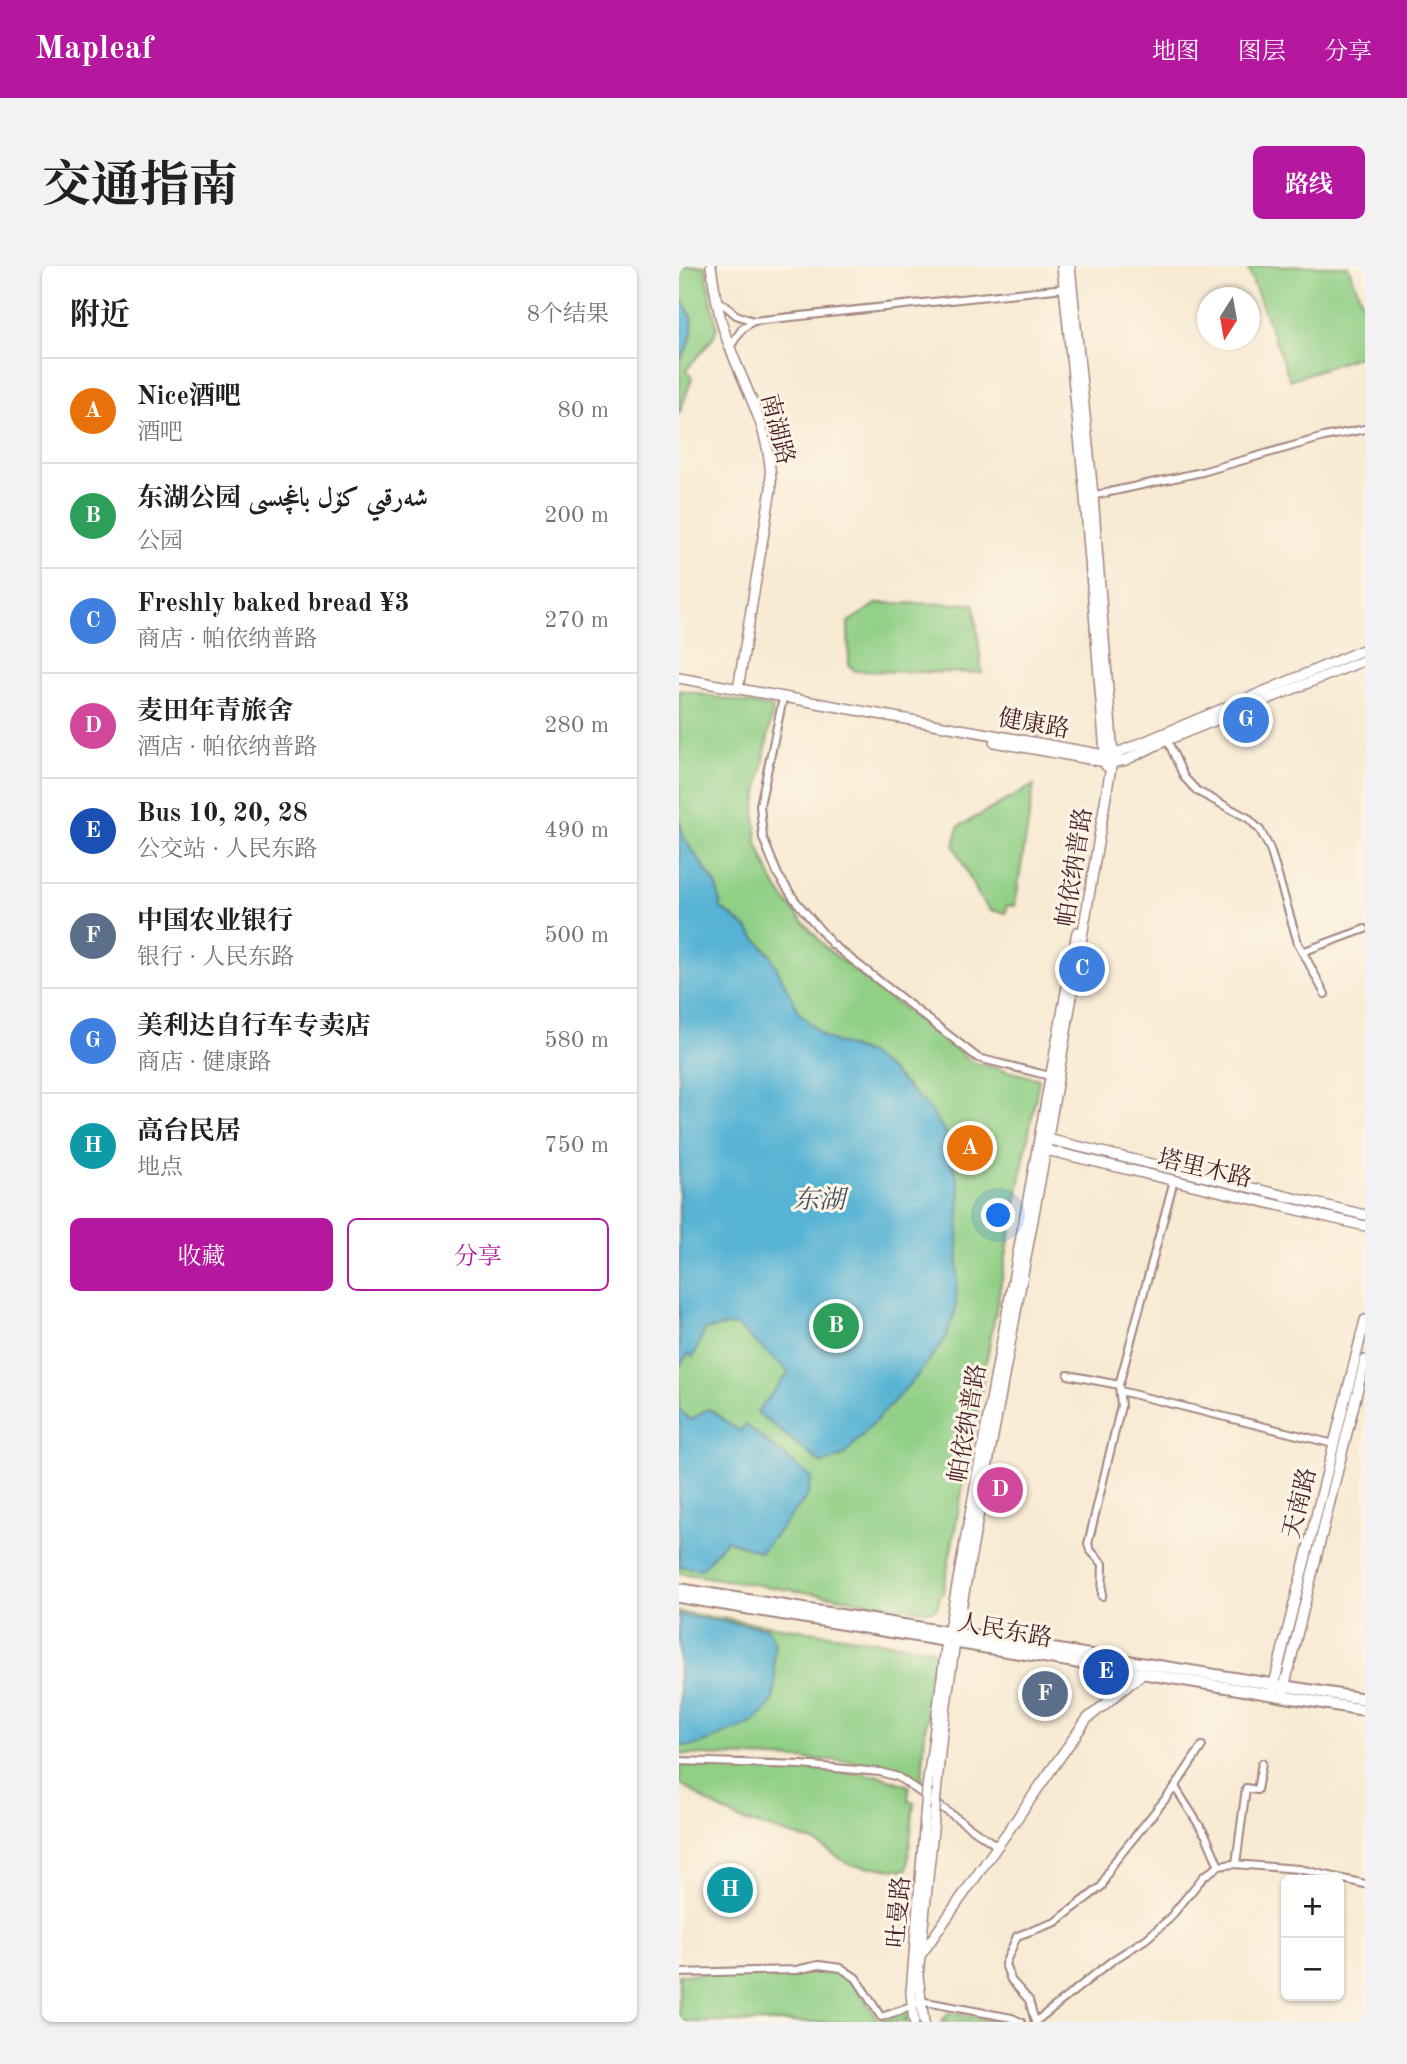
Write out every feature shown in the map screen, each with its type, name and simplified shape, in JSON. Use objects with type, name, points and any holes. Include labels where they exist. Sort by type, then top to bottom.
[{"type":"main road","name":"南湖路","points":[[711,266],[715,297],[730,347],[753,400],[771,470],[771,489],[738,690]]},
{"type":"main road","name":"帕依纳普路","points":[[1062,266],[1089,496]]},
{"type":"main road","name":"帕依纳普路","points":[[952,1637],[1042,1148],[1050,1076],[1109,759],[1070,266]]},
{"type":"main road","name":"健康路","points":[[679,681],[782,703],[1126,760],[1165,736],[1365,649]]},
{"type":"main road","name":"健康路","points":[[1165,736],[1365,660]]},
{"type":"main road","name":"健康路","points":[[679,681],[1109,759]]},
{"type":"main road","name":"帕依纳普路","points":[[1043,1138],[1109,759]]},
{"type":"main road","name":"塔里木路","points":[[1043,1138],[1365,1215]]},
{"type":"main road","name":"塔里木路","points":[[1042,1148],[1365,1226]]},
{"type":"main road","name":"天南路","points":[[1278,1691],[1365,1320]]},
{"type":"main road","name":"天南路","points":[[1278,1691],[1365,1360]]},
{"type":"main road","name":"人民东路","points":[[679,1589],[1278,1691],[1365,1710]]},
{"type":"main road","name":"人民东路","points":[[679,1597],[952,1637],[1142,1674],[1365,1699]]},
{"type":"main road","points":[[931,1807],[927,1788],[952,1637]]},
{"type":"main road","points":[[931,1807],[936,1794],[952,1637]]},
{"type":"main road","points":[[921,1956],[1087,1720],[1142,1674]]},
{"type":"main road","name":"吐曼路","points":[[924,2022],[918,1976],[931,1807]]},
{"type":"main road","name":"吐曼路","points":[[914,2022],[911,2007],[931,1807]]},
{"type":"street","points":[[715,297],[736,315],[753,321],[1064,288]]},
{"type":"street","points":[[730,347],[742,329],[753,321]]},
{"type":"street","points":[[1089,496],[1202,472],[1324,437],[1365,429]]},
{"type":"street","points":[[782,703],[760,805],[763,838],[778,875],[795,900],[832,944],[978,1058],[1050,1076]]},
{"type":"street","points":[[1165,736],[1184,777],[1197,791],[1248,818],[1260,830],[1270,849],[1298,943],[1325,993]]},
{"type":"street","points":[[1302,952],[1365,929]]},
{"type":"street","points":[[1102,1596],[1103,1564],[1088,1544],[1121,1406],[1119,1388],[1174,1180]]},
{"type":"street","points":[[1068,1375],[1334,1444]]},
{"type":"street","points":[[1202,1746],[1175,1787],[1111,1866],[1102,1886],[1055,1922],[1017,1936],[1005,1964],[1011,1980],[1029,2000],[1035,2022],[1113,1959],[1146,1939],[1168,1920],[1204,1875],[1219,1866],[1236,1864],[1299,1869],[1365,1884]]},
{"type":"street","points":[[679,1761],[801,1765],[880,1772],[898,1777],[997,1846]]},
{"type":"street","points":[[1236,1864],[1246,1788],[1257,1790],[1262,1763]]},
{"type":"street","points":[[1175,1787],[1206,1836],[1219,1866]]},
{"type":"street","points":[[679,1973],[796,1970],[819,1965],[841,1968],[856,1978],[881,2017],[911,2007],[920,2001],[974,2010],[1021,2022]]},
{"type":"green space","points":[[679,266],[705,266],[717,328],[713,338],[686,370],[692,378],[679,415]]},
{"type":"green space","points":[[1247,266],[1348,266],[1365,309],[1365,354],[1290,380],[1260,300],[1260,287],[1255,287]]},
{"type":"green space","points":[[878,603],[974,604],[982,673],[855,671],[849,665],[848,622]]},
{"type":"green space","points":[[679,690],[773,708],[755,810],[757,843],[772,880],[789,905],[826,948],[972,1062],[1039,1079],[943,1593],[937,1608],[929,1611],[679,1573]]},
{"type":"green space","points":[[1034,785],[1015,906],[1007,905],[1006,913],[990,910],[980,898],[954,846],[958,827]]},
{"type":"green space","points":[[679,1612],[931,1649],[937,1655],[938,1662],[925,1729],[922,1784],[900,1769],[848,1761],[679,1754]]},
{"type":"green space","points":[[679,1765],[821,1769],[880,1776],[909,1786],[908,1801],[914,1802],[907,1870],[850,1865],[815,1842],[738,1819],[680,1783]]},
{"type":"green space","points":[[835,1969],[851,1977],[878,2021],[906,2012],[908,2022],[679,2022],[679,1975],[735,1972],[775,1975]]},
{"type":"green space","points":[[949,2013],[1008,2022],[941,2022]]},
{"type":"water","points":[[679,298],[690,314],[692,329],[689,345],[679,361]]},
{"type":"water","name":"东湖","points":[[679,819],[684,838],[717,886],[721,908],[746,927],[770,954],[799,1013],[825,1038],[868,1054],[890,1070],[926,1105],[946,1133],[960,1190],[956,1308],[946,1338],[917,1376],[843,1456],[822,1464],[757,1412],[789,1372],[737,1326],[705,1330],[693,1357],[688,1354],[679,1367]]},
{"type":"water","points":[[679,1409],[690,1420],[709,1409],[739,1431],[746,1425],[812,1478],[807,1497],[761,1552],[726,1540],[702,1569],[679,1566]]},
{"type":"water","points":[[679,1615],[767,1628],[774,1643],[775,1692],[769,1707],[756,1720],[743,1727],[691,1746],[679,1745]]},
{"type":"place","name":"美利达自行车专卖店","points":[[1246,720]]},
{"type":"place","name":"Freshly baked bread ¥3","points":[[1082,969]]},
{"type":"place","name":"Nice酒吧","points":[[970,1148]]},
{"type":"place","name":"东湖公园 شەرقىي كۆل باغچىسى","points":[[836,1326]]},
{"type":"place","name":"麦田年青旅舍","points":[[1000,1490]]},
{"type":"place","name":"Bus 10, 20, 28","points":[[1106,1672]]},
{"type":"place","name":"中国农业银行","points":[[1045,1694]]},
{"type":"place","name":"高台民居","points":[[730,1890]]}]
